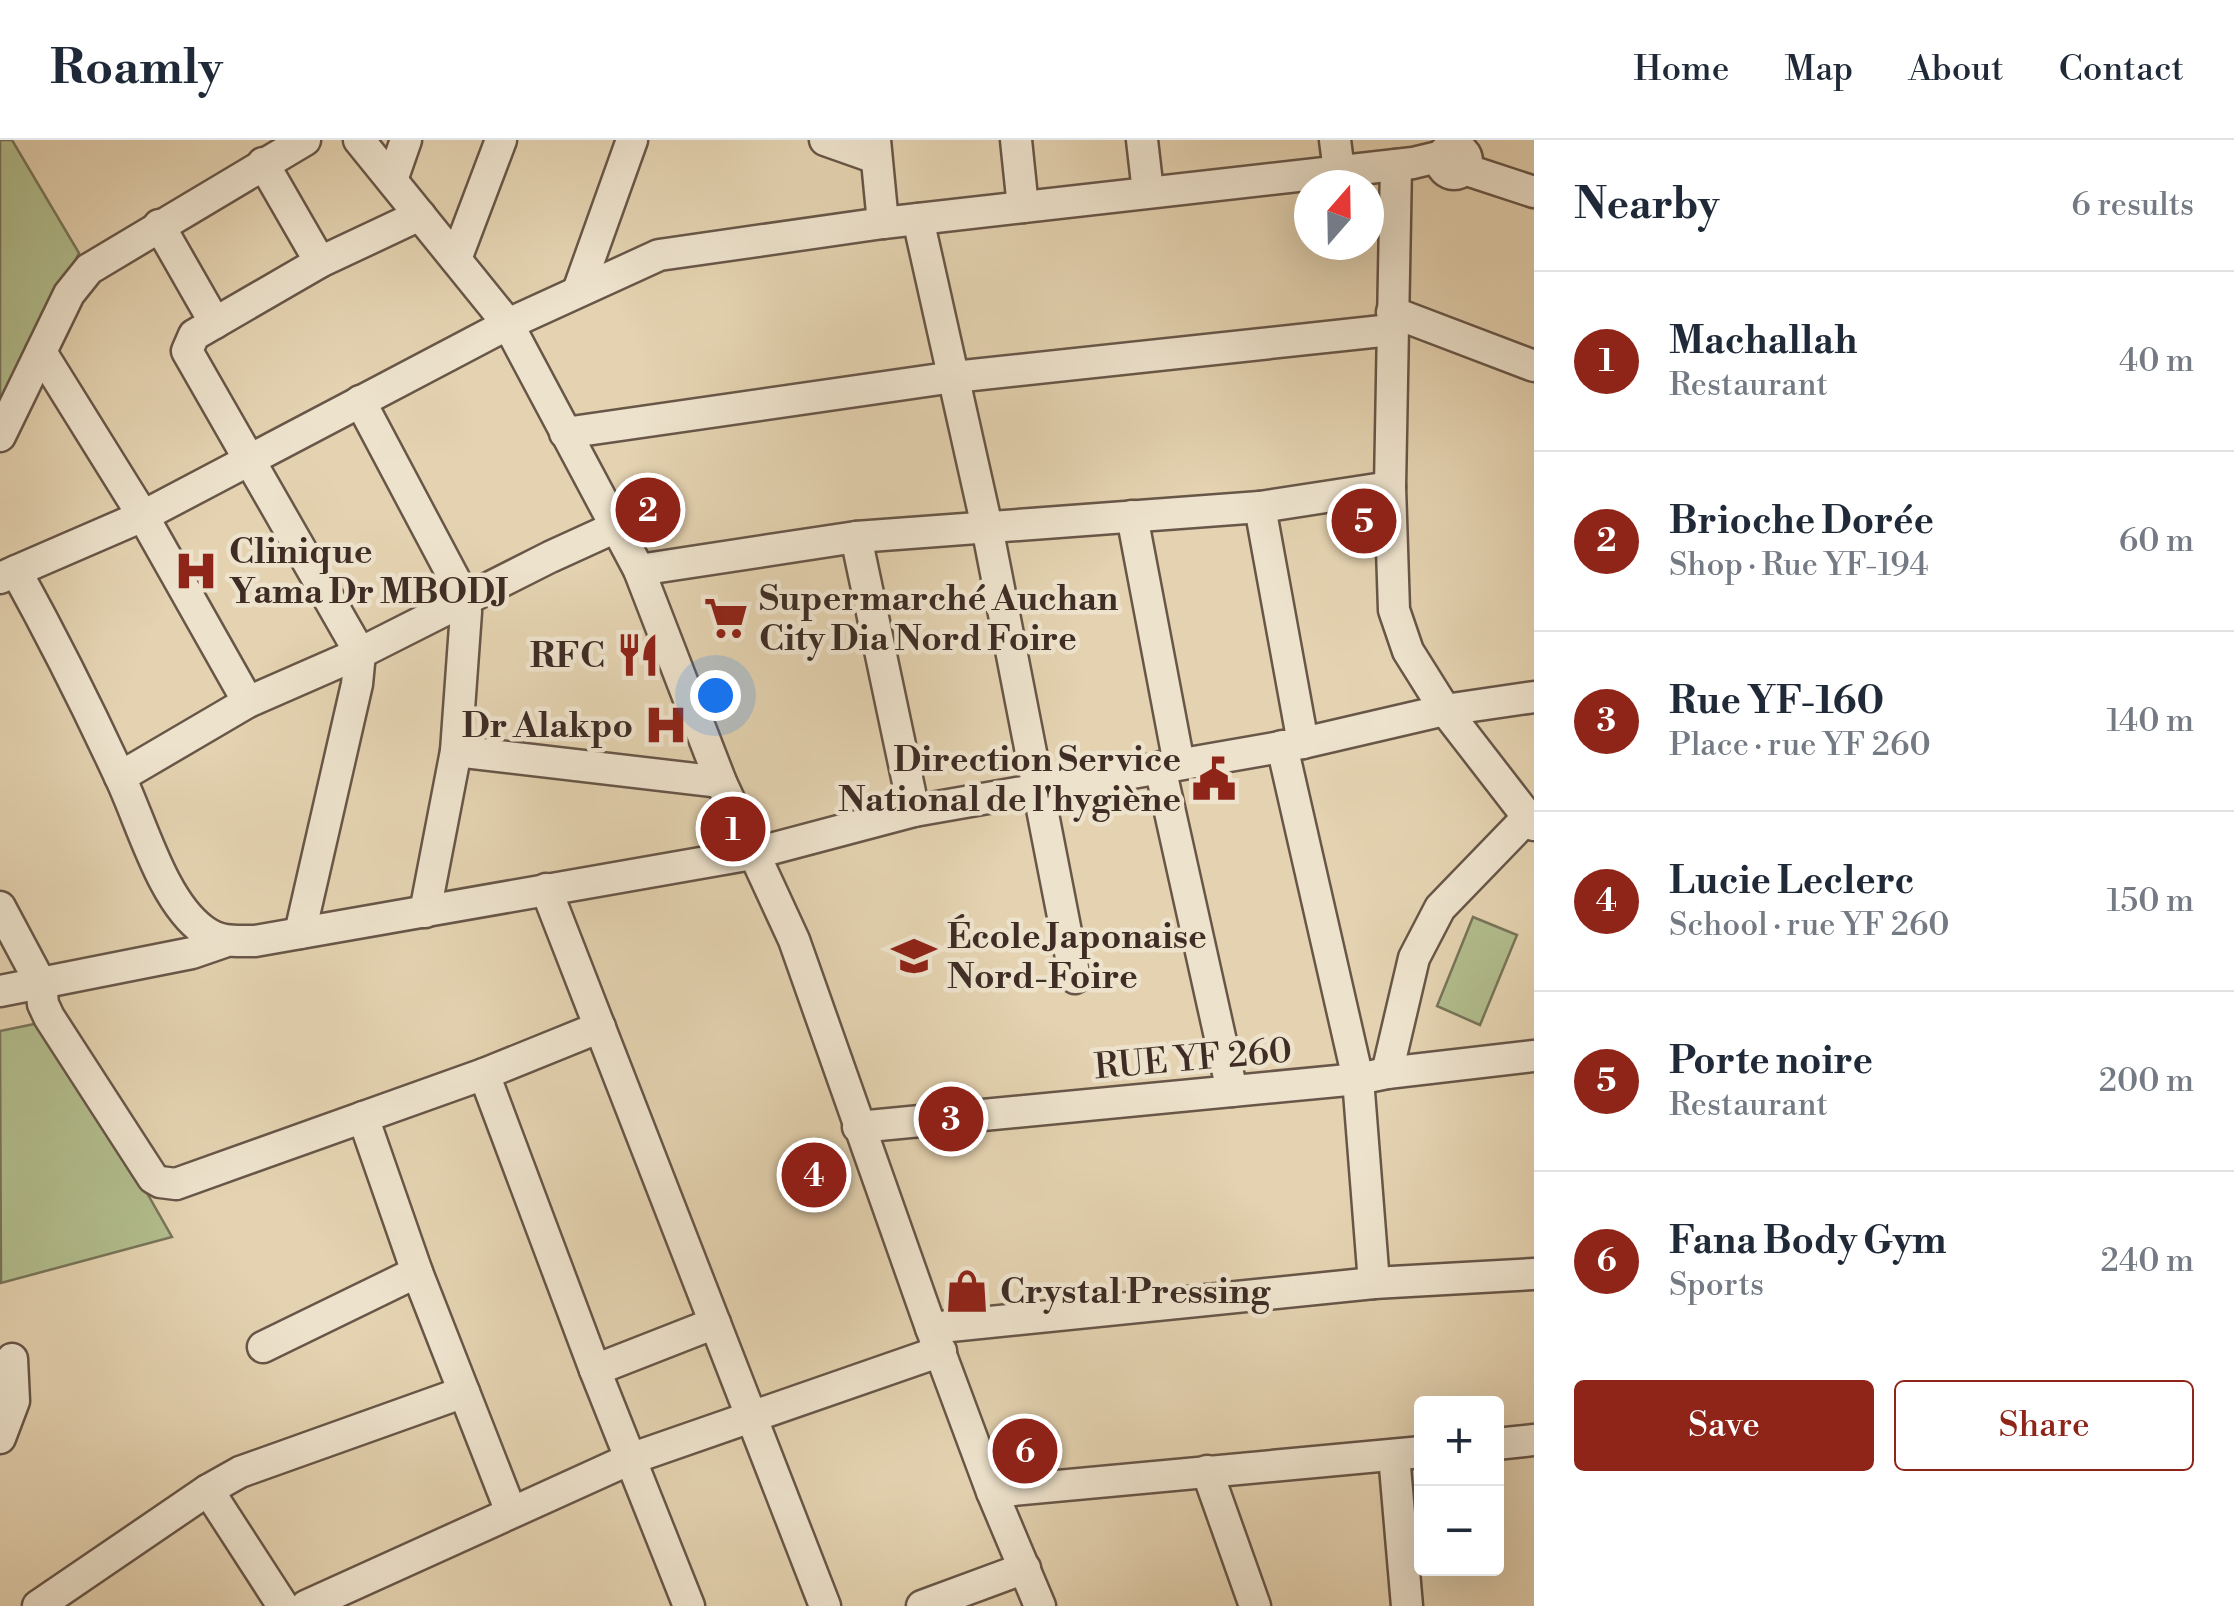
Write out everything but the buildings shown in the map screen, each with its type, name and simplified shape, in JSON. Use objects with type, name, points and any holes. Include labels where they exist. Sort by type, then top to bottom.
[{"type":"street","points":[[0,436],[69,294],[89,269],[304,140]]},
{"type":"street","points":[[359,140],[508,324],[618,526],[720,782],[794,940],[858,1128],[992,1492],[1040,1606]]},
{"type":"street","points":[[392,180],[406,140]]},
{"type":"street","points":[[456,259],[501,140]]},
{"type":"street","points":[[578,291],[632,140]]},
{"type":"street","points":[[825,140],[876,149],[883,223]]},
{"type":"street","points":[[1016,140],[1022,207]]},
{"type":"street","points":[[1142,140],[1148,192]]},
{"type":"street","points":[[1335,140],[1339,170]]},
{"type":"street","points":[[1346,170],[1446,156],[1534,192]]},
{"type":"street","points":[[1372,1076],[1414,958],[1440,908],[1531,821],[1445,710],[1408,651],[1394,610],[1390,487],[1392,321],[1446,156]]},
{"type":"street","points":[[263,163],[320,262]]},
{"type":"street","points":[[224,942],[202,930],[170,891],[120,777],[8,575],[143,516],[508,324],[659,255],[883,223],[1294,176]]},
{"type":"street","points":[[300,933],[358,684],[360,653],[187,352],[194,334],[320,262],[420,215]]},
{"type":"street","points":[[918,219],[987,527],[1075,978]]},
{"type":"street","points":[[159,225],[215,323]]},
{"type":"street","points":[[565,433],[954,377],[1392,321],[1534,366]]},
{"type":"street","points":[[41,352],[143,516],[248,702]]},
{"type":"street","points":[[360,401],[464,599],[467,626],[456,751],[425,912]]},
{"type":"street","points":[[638,570],[856,537],[1260,507],[1390,487]]},
{"type":"street","points":[[1260,507],[1292,744],[1372,1076],[1374,1283]]},
{"type":"street","points":[[1132,516],[1170,766],[1232,1092]]},
{"type":"street","points":[[120,777],[248,702],[360,653],[618,526]]},
{"type":"street","points":[[856,537],[914,811]]},
{"type":"street","points":[[0,991],[192,953],[224,942],[255,941],[752,854],[914,811],[1292,744],[1445,710],[1534,697]]},
{"type":"street","points":[[456,751],[720,782]]},
{"type":"street","points":[[546,889],[826,1606]]},
{"type":"street","points":[[0,908],[41,984],[49,1017],[153,1178],[160,1182],[176,1184],[484,1074],[600,1027]]},
{"type":"street","name":"RUE YF 260","points":[[858,1128],[1232,1092],[1534,1056]]},
{"type":"street","points":[[484,1074],[689,1606]]},
{"type":"street","points":[[363,1118],[511,1512]]},
{"type":"street","points":[[263,1347],[418,1272]]},
{"type":"street","points":[[306,1606],[630,1459],[936,1339],[1374,1283],[1534,1274]]},
{"type":"street","points":[[595,1370],[714,1324]]},
{"type":"street","points":[[0,1438],[14,1401],[12,1359]]},
{"type":"street","points":[[38,1606],[208,1490],[272,1460],[464,1392]]},
{"type":"street","points":[[1504,1443],[1534,1440]]},
{"type":"street","points":[[992,1492],[1408,1454],[1407,1606]]},
{"type":"street","points":[[1207,1471],[1256,1606]]},
{"type":"street","points":[[208,1490],[282,1606]]},
{"type":"street","points":[[922,1606],[1025,1568]]},
{"type":"green space","points":[[0,140],[12,140],[79,253],[0,415]]},
{"type":"green space","points":[[1473,917],[1517,935],[1480,1025],[1437,1006]]},
{"type":"green space","points":[[49,1021],[172,1237],[1,1283],[0,1031]]},
{"type":"place","name":"Brioche Dorée","points":[[648,510]]},
{"type":"place","name":"Porte noire","points":[[1364,521]]},
{"type":"place","name":"Clinique Yama Dr MBODJ","points":[[196,571]]},
{"type":"place","name":"Supermarché Auchan City Dia Nord Foire","points":[[726,618]]},
{"type":"place","name":"RFC","points":[[638,655]]},
{"type":"place","name":"Dr Alakpo","points":[[666,725]]},
{"type":"place","name":"Direction Service National de l'hygiène","points":[[1214,779]]},
{"type":"place","name":"Machallah","points":[[733,829]]},
{"type":"place","name":"École Japonaise Nord-Foire","points":[[914,956]]},
{"type":"place","name":"Rue YF-160","points":[[951,1119]]},
{"type":"place","name":"Lucie Leclerc","points":[[814,1175]]},
{"type":"place","name":"Crystal Pressing","points":[[967,1291]]},
{"type":"place","name":"Fana Body Gym","points":[[1025,1451]]}]
